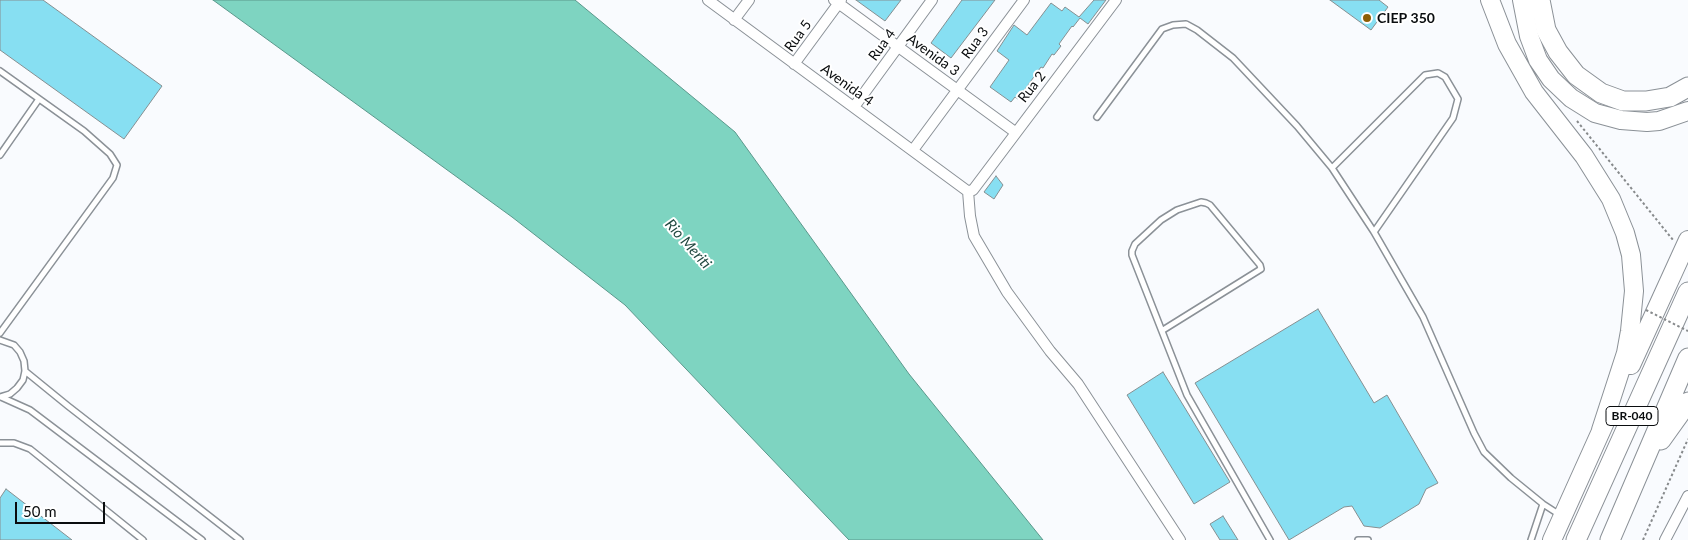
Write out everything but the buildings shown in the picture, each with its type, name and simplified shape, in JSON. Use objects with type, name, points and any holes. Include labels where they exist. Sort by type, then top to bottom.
[{"type":"highway","points":[[1490,0],[1507,44],[1530,85],[1584,156],[1611,199],[1618,214],[1631,255],[1634,291],[1630,331],[1626,353],[1602,430]]},
{"type":"highway","points":[[1522,0],[1529,36],[1538,60],[1551,79],[1571,98],[1595,112],[1621,120],[1647,122],[1685,114]]},
{"type":"highway","points":[[1540,0],[1546,30],[1558,52],[1571,69],[1601,94],[1633,102],[1670,97],[1688,87]]},
{"type":"highway","points":[[1552,540],[1602,430],[1680,240]]},
{"type":"highway","name":"BR-040","points":[[1576,540],[1688,292]]},
{"type":"highway","name":"BR-040","points":[[1610,540],[1688,358]]},
{"type":"highway","points":[[1644,463],[1688,402]]},
{"type":"street","name":"Avenida 4","points":[[708,0],[969,191]]},
{"type":"street","points":[[734,20],[749,0]]},
{"type":"street","name":"Rua 4","points":[[854,107],[932,0]]},
{"type":"street","name":"Rua 3","points":[[913,150],[1024,0]]},
{"type":"street","name":"Rua 2","points":[[969,191],[973,190],[1116,0]]},
{"type":"street","name":"Avenida 3","points":[[838,1],[1015,132]]},
{"type":"street","name":"Rua 5","points":[[794,64],[838,1]]},
{"type":"street","points":[[969,191],[970,216],[974,236],[1007,292],[1078,384],[1180,540]]},
{"type":"street","points":[[1665,540],[1688,496]]},
{"type":"lane","points":[[1097,117],[1162,29],[1173,25],[1186,24],[1234,58],[1297,126],[1332,168],[1374,232],[1423,317],[1484,452],[1511,478],[1543,504],[1563,516]]},
{"type":"lane","points":[[0,71],[84,131],[110,154],[117,165],[113,178],[0,334]]},
{"type":"lane","points":[[1332,168],[1424,75],[1438,72],[1445,77],[1458,99],[1453,118],[1374,232]]},
{"type":"lane","points":[[0,155],[39,99]]},
{"type":"lane","points":[[1163,330],[1261,269],[1260,265],[1210,205],[1206,203],[1201,202],[1177,210],[1160,220],[1132,247],[1132,255],[1188,396],[1270,540]]},
{"type":"lane","points":[[0,340],[14,345],[20,352],[24,361],[25,371],[23,380],[18,388],[10,394],[1,397]]},
{"type":"lane","points":[[25,371],[240,540]]},
{"type":"lane","points":[[1,397],[30,410],[202,540]]},
{"type":"lane","points":[[0,443],[14,443],[30,449],[143,540]]},
{"type":"lane","points":[[1531,540],[1543,504]]},
{"type":"lane","points":[[1358,540],[1368,540]]},
{"type":"path","points":[[1576,120],[1680,240]]},
{"type":"path","points":[[1646,310],[1688,331]]},
{"type":"path","points":[[1643,540],[1688,438]]},
{"type":"water","name":"Rio Meriti","points":[[213,0],[575,0],[735,132],[909,374],[1043,540],[849,540],[625,305],[512,217]]},
{"type":"place","name":"CIEP 350","points":[[1367,18]]}]
